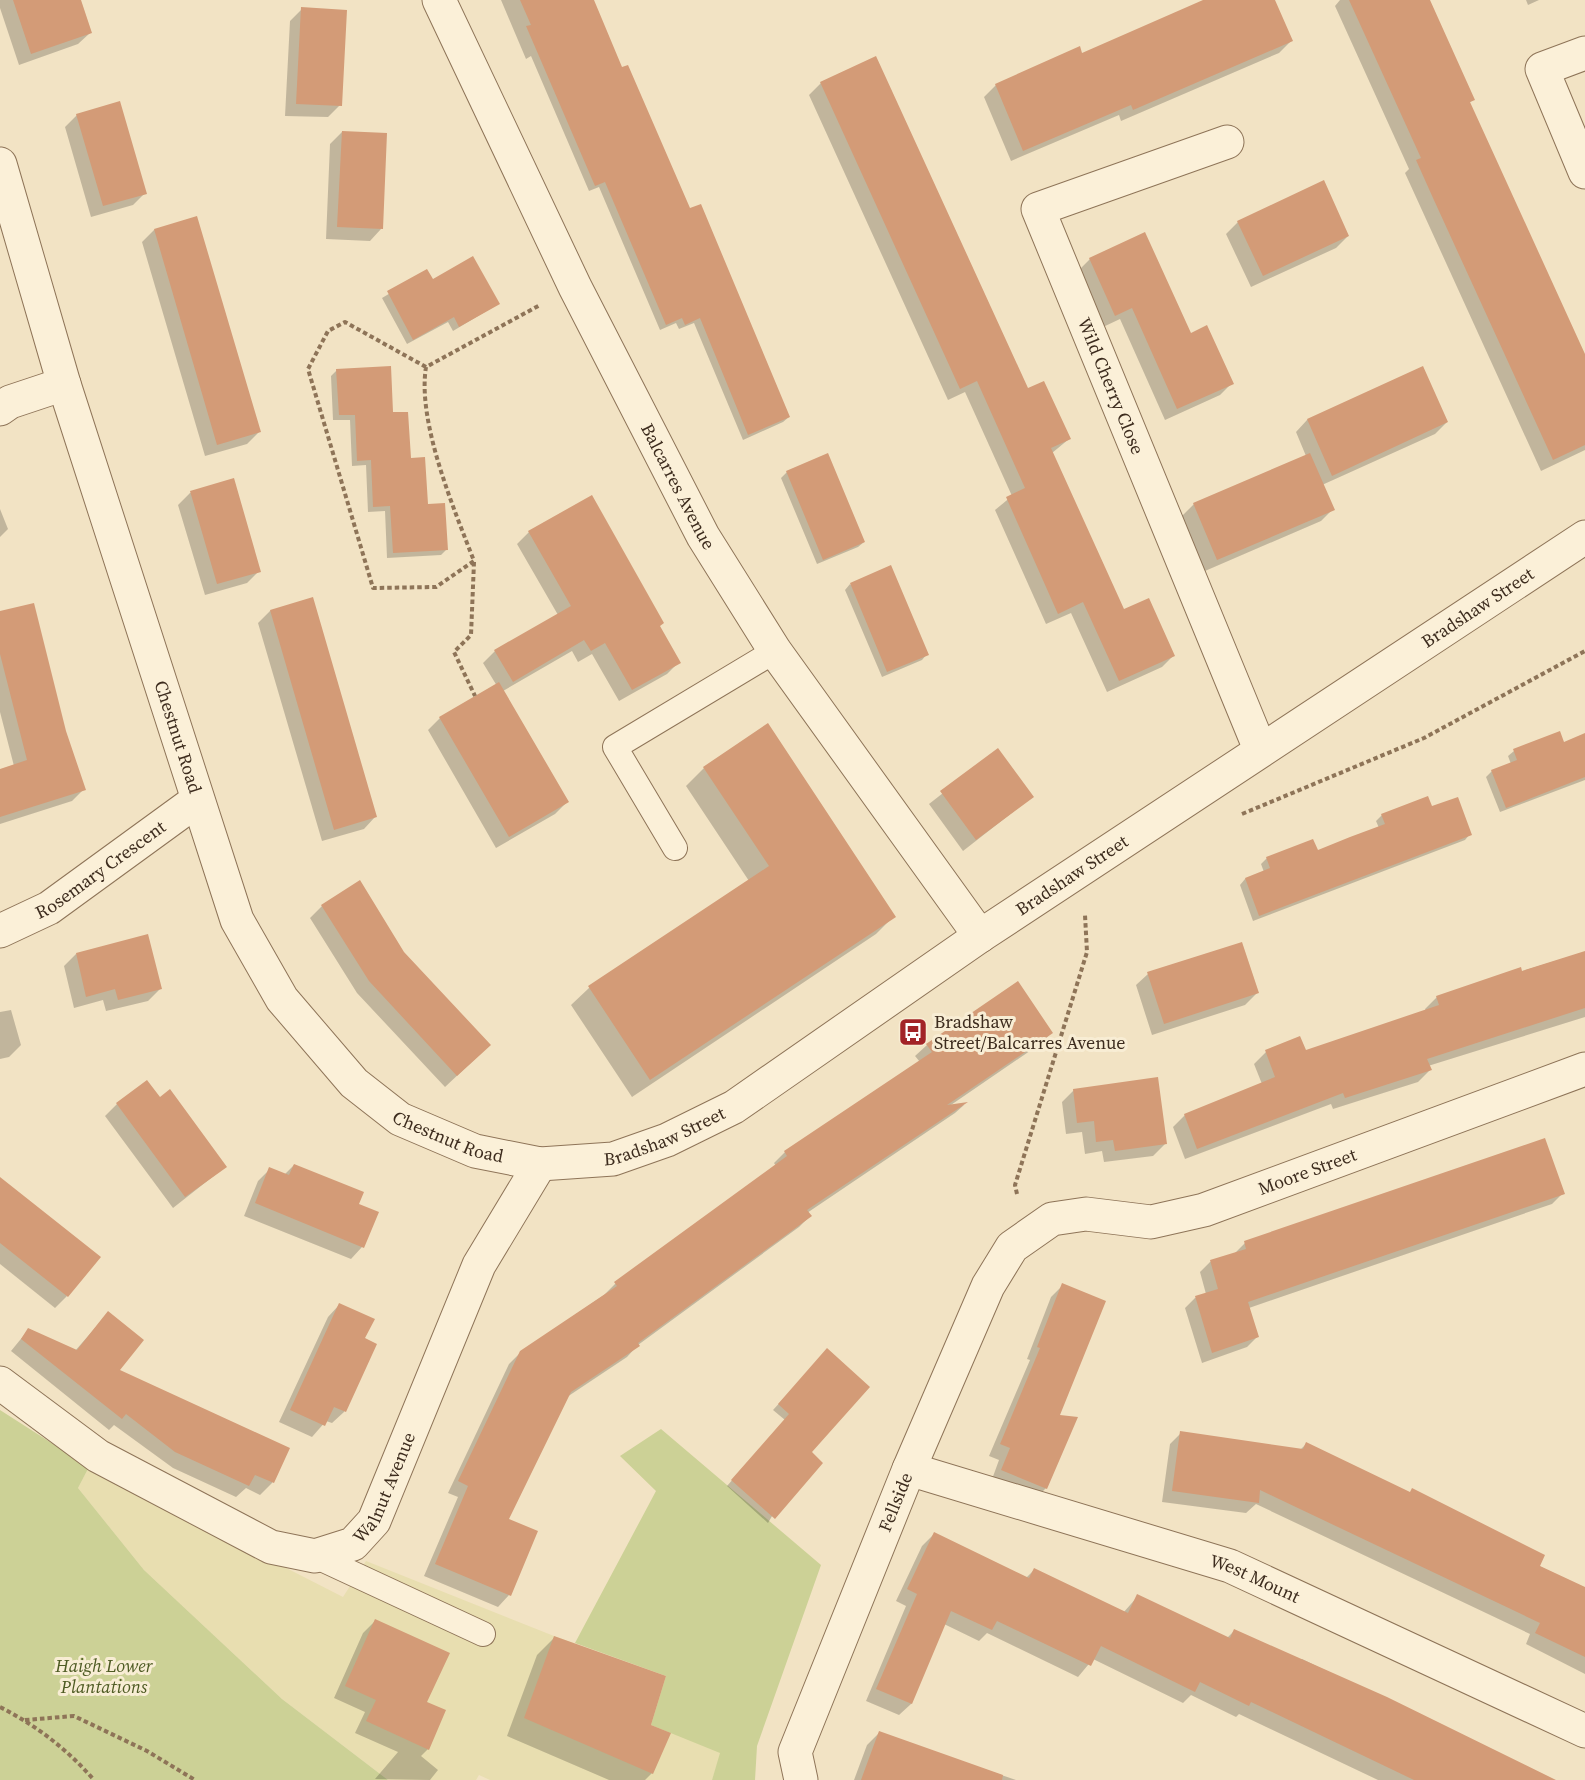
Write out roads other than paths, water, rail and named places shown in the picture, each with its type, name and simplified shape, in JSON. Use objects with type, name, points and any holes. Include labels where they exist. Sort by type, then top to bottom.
[{"type":"street","name":"Balcarres Avenue","points":[[439,0],[575,287],[703,536],[775,651],[980,936]]},
{"type":"street","points":[[1585,53],[1542,69],[1585,172]]},
{"type":"street","name":"Wild Cherry Close","points":[[1227,142],[1038,209],[1260,749]]},
{"type":"street","name":"Chestnut Road","points":[[0,164],[64,384],[196,801],[237,920],[282,999],[354,1083],[400,1119],[475,1151],[540,1164]]},
{"type":"street","points":[[0,409],[10,402],[64,384]]},
{"type":"street","name":"Bradshaw Street","points":[[540,1164],[613,1160],[667,1140],[734,1107],[980,936],[1260,749],[1585,537]]},
{"type":"street","name":"Rosemary Crescent","points":[[0,931],[48,908],[196,801]]},
{"type":"street","name":"Moore Street","points":[[1025,1236],[1052,1219],[1086,1214],[1151,1222],[1204,1210],[1582,1078]]},
{"type":"street","name":"Walnut Avenue","points":[[0,1383],[98,1456],[271,1547],[315,1556],[353,1544],[375,1521],[479,1265],[540,1164]]},
{"type":"street","name":"Fellside","points":[[801,1780],[795,1752],[909,1469],[988,1287],[1012,1247],[1025,1236]]},
{"type":"street","name":"West Mount","points":[[909,1469],[1230,1566],[1585,1731]]},
{"type":"lane","points":[[675,848],[615,747],[775,651]]},
{"type":"lane","points":[[315,1556],[483,1634]]},
{"type":"place","name":"Bradshaw Street/Balcarres Avenue","points":[[913,1032]]},
{"type":"park label","name":"Haigh Lower Plantations","points":[[104,1676]]}]
